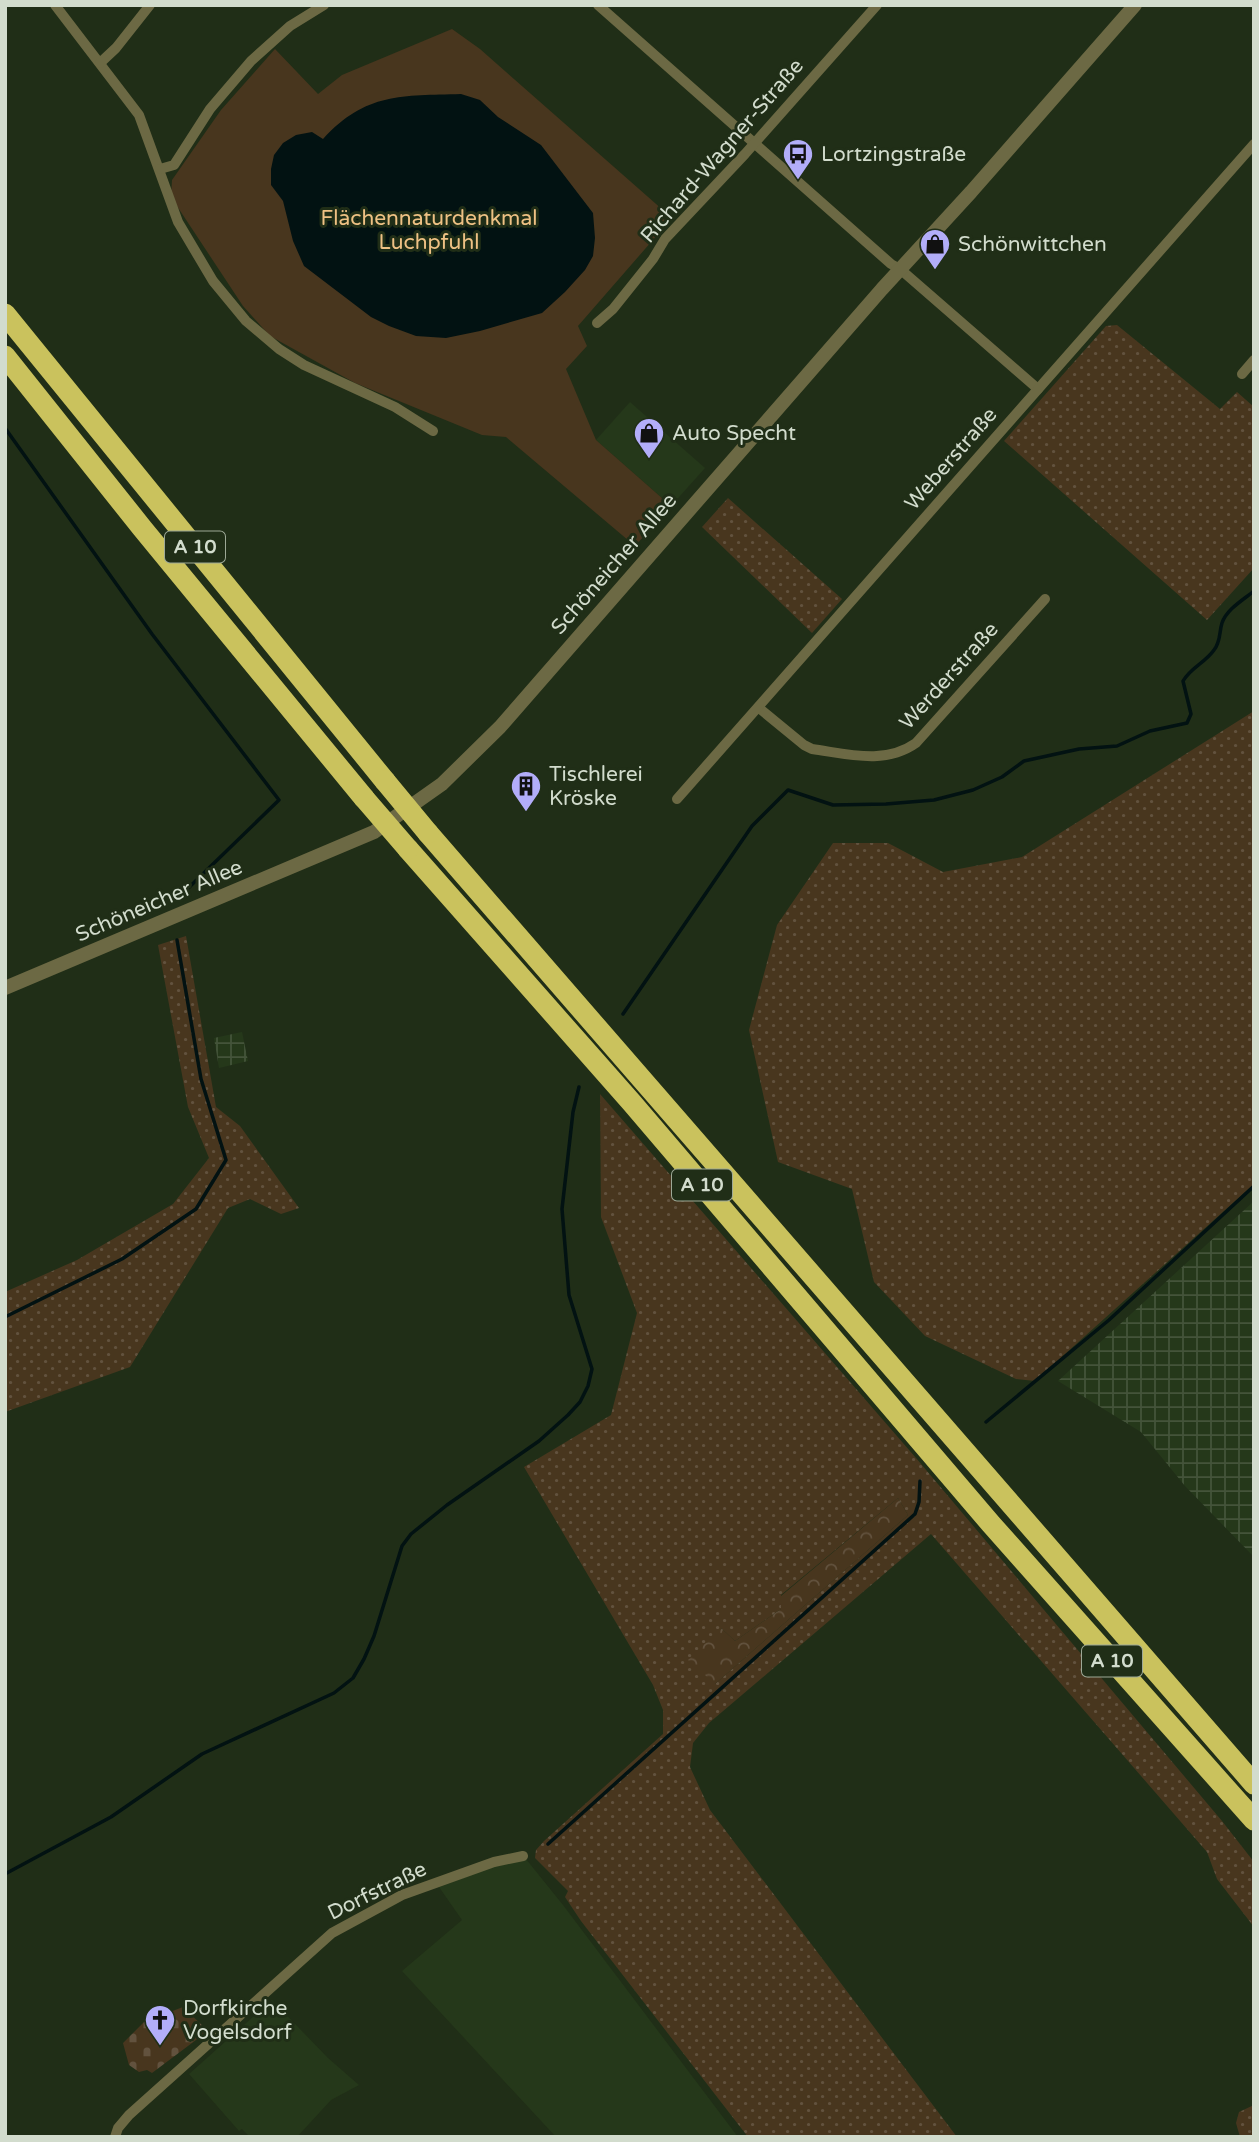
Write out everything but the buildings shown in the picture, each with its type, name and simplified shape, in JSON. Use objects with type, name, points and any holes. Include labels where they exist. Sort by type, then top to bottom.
[{"type":"highway","name":"A 10","points":[[5,314],[428,833],[1252,1782]]},
{"type":"highway","name":"A 10","points":[[5,356],[364,798],[632,1103],[991,1524],[1254,1820]]},
{"type":"highway","points":[[1234,1797],[1254,1830]]},
{"type":"street","points":[[55,5],[139,116],[178,222],[195,254],[221,291],[262,336],[304,365],[395,407],[433,431]]},
{"type":"street","points":[[100,63],[116,48],[150,5]]},
{"type":"street","points":[[160,169],[174,165],[210,108],[251,61],[290,26],[324,5]]},
{"type":"street","name":"Richard-Wagner-Straße","points":[[597,323],[613,309],[653,259],[665,239],[745,154],[877,5]]},
{"type":"street","name":"Schöneicher Allee","points":[[5,988],[361,838],[419,802],[442,784],[499,727],[1135,5]]},
{"type":"street","points":[[603,7],[891,264],[1038,389]]},
{"type":"street","name":"Weberstraße","points":[[677,799],[1254,144]]},
{"type":"street","points":[[1242,374],[1254,360]]},
{"type":"street","name":"Werderstraße","points":[[759,708],[812,750],[877,757],[904,751],[916,743],[1045,599]]},
{"type":"street","name":"Dorfstraße","points":[[115,2137],[118,2128],[129,2116],[331,1933],[402,1895],[494,1862],[523,1856]]},
{"type":"shaded area","points":[[461,94],[480,100],[498,117],[541,145],[593,213],[593,256],[585,270],[542,313],[446,338],[416,336],[371,317],[304,266],[293,241],[283,201],[271,185],[271,169],[274,155],[283,143],[296,135],[312,132],[323,139],[354,112],[370,105],[403,97]]},
{"type":"shaded area","points":[[630,402],[705,468],[671,506],[596,440]]},
{"type":"shaded area","points":[[242,1032],[248,1061],[219,1068],[214,1038]]},
{"type":"shaded area","points":[[1254,1201],[1254,1557],[1185,1486],[1141,1432],[1058,1381]]},
{"type":"shaded area","points":[[526,1859],[738,2137],[556,2137],[402,1971],[462,1920],[439,1887],[487,1869]]},
{"type":"shaded area","points":[[272,2000],[328,2058],[359,2085],[331,2100],[297,2137],[250,2137],[242,2129],[239,2131],[189,2074]]},
{"type":"green space","name":"Flächennaturdenkmal Luchpfuhl","points":[[452,29],[480,49],[672,218],[578,326],[587,346],[566,369],[596,440],[671,506],[635,546],[506,437],[482,435],[355,383],[270,336],[243,306],[171,197],[172,180],[221,110],[275,49],[318,94],[342,75]]},
{"type":"green space","points":[[1117,325],[1220,409],[1237,392],[1254,407],[1254,568],[1207,620],[1004,441],[1106,326]]},
{"type":"green space","points":[[728,498],[842,599],[812,633],[702,527]]},
{"type":"green space","points":[[1254,711],[1254,1184],[1035,1381],[1016,1379],[925,1336],[874,1282],[852,1189],[778,1162],[749,1030],[777,925],[833,843],[888,843],[943,872],[1022,857]]},
{"type":"green space","points":[[186,936],[216,1107],[240,1126],[299,1208],[281,1214],[250,1199],[228,1208],[130,1367],[5,1412],[5,1292],[77,1260],[173,1204],[209,1158],[188,1107],[158,945]]},
{"type":"green space","points":[[600,1094],[916,1458],[1254,1862],[1254,1927],[1217,1879],[1207,1852],[931,1534],[709,1723],[693,1743],[690,1767],[710,1810],[957,2137],[748,2137],[581,1921],[565,1897],[568,1891],[535,1858],[536,1850],[544,1841],[663,1734],[663,1710],[653,1685],[524,1467],[611,1415],[637,1313],[601,1217]],"holes":[[[898,1498],[908,1515],[715,1684],[721,1628],[735,1641],[781,1609],[781,1595]]]},
{"type":"green space","points":[[898,1498],[908,1515],[715,1684],[688,1660],[721,1628],[735,1641],[781,1609],[781,1596]]},
{"type":"green space","points":[[183,2007],[208,2031],[152,2073],[147,2070],[139,2072],[129,2065],[123,2043],[144,2022]]},
{"type":"green space","points":[[1254,2105],[1254,2137],[1240,2137],[1236,2123],[1239,2112]]},
{"type":"waterway","points":[[5,428],[152,634],[279,800],[178,898]]},
{"type":"waterway","points":[[623,1014],[752,826],[788,790],[833,805],[934,800],[973,790],[1002,777],[1024,761],[1079,749],[1117,746],[1150,731],[1187,723],[1191,714],[1183,681],[1216,647],[1222,623],[1228,613],[1254,591]]},
{"type":"waterway","points":[[5,1317],[122,1259],[196,1209],[226,1160],[201,1079],[177,940]]},
{"type":"waterway","points":[[5,1874],[111,1817],[202,1754],[334,1693],[353,1678],[374,1636],[402,1546],[411,1534],[447,1505],[539,1441],[580,1402],[592,1369],[569,1295],[562,1209],[573,1112],[579,1087]]},
{"type":"waterway","points":[[986,1422],[1109,1320],[1254,1186]]},
{"type":"waterway","points":[[548,1844],[915,1514],[919,1502],[920,1481]]},
{"type":"place","name":"Lortzingstraße","points":[[798,181]]},
{"type":"place","name":"Schönwittchen","points":[[935,271]]},
{"type":"place","name":"Auto Specht","points":[[649,460]]},
{"type":"place","name":"Tischlerei Kröske","points":[[526,813]]},
{"type":"place","name":"Dorfkirche Vogelsdorf","points":[[160,2047]]}]
